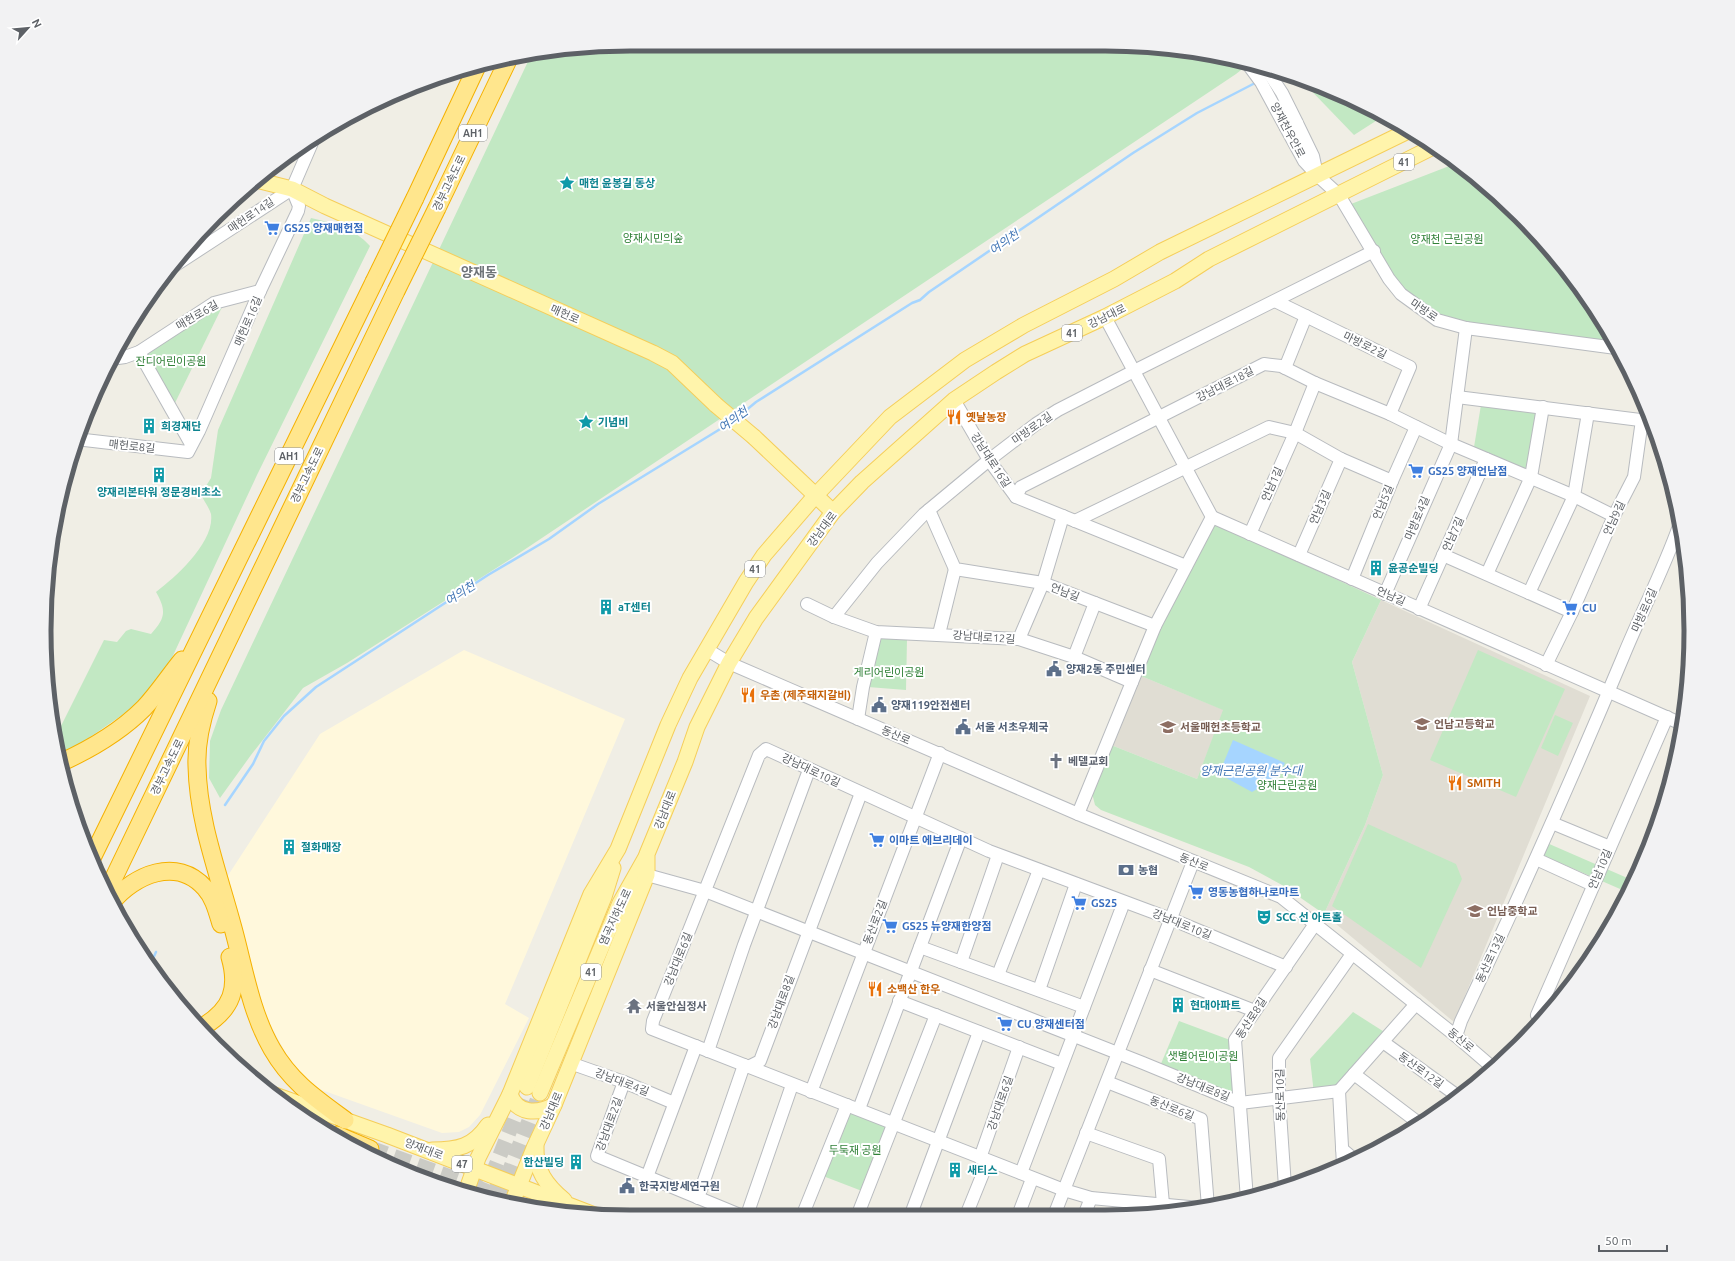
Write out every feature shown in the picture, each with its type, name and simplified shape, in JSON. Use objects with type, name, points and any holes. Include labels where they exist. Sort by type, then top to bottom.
[{"type":"highway","name":"경부고속도로","points":[[110,885],[506,65]]},
{"type":"highway","name":"AH1","points":[[95,852],[415,198],[474,73]]},
{"type":"highway","points":[[66,760],[107,738],[137,714],[205,629]]},
{"type":"highway","points":[[230,635],[203,717],[197,748],[199,790],[205,826],[256,1013],[268,1041],[281,1062],[301,1087],[345,1120]]},
{"type":"highway","points":[[117,898],[133,883],[148,875],[161,872],[174,871],[186,875],[206,889],[219,916],[234,969],[235,982],[228,1004],[206,1024]]},
{"type":"main road","name":"41","points":[[618,849],[668,725],[690,678],[706,649],[764,555],[815,496],[890,417],[966,360],[1024,325],[1114,279],[1160,252],[1402,134]]},
{"type":"main road","name":"강남대로","points":[[514,1198],[554,1105],[647,875],[647,854],[685,762],[696,727],[728,663],[756,618],[833,512],[862,482],[954,400],[1025,354],[1105,317],[1175,281],[1208,259],[1427,150]]},
{"type":"main road","name":"매헌로","points":[[264,182],[292,189],[325,206],[653,353],[672,363],[716,405],[754,437],[833,512]]},
{"type":"main road","name":"염곡지하도로","points":[[618,849],[604,897],[534,1090],[620,903],[647,854]]},
{"type":"main road","points":[[468,1186],[474,1169],[510,1094],[591,894],[618,849]]},
{"type":"main road","points":[[510,1094],[516,1105],[529,1112],[539,1111],[554,1105]]},
{"type":"main road","points":[[406,1143],[421,1149],[430,1150],[453,1149],[471,1143],[483,1132],[510,1094]]},
{"type":"main road","name":"양재대로","points":[[295,1102],[573,1207]]},
{"type":"main road","points":[[536,1144],[537,1161],[543,1177],[554,1192],[573,1207]]},
{"type":"street","name":"양재천우안로","points":[[1253,71],[1291,126]]},
{"type":"street","name":"양재천우안로","points":[[1271,76],[1282,93],[1291,126],[1304,161],[1317,175]]},
{"type":"street","points":[[292,189],[309,149]]},
{"type":"street","name":"마방로","points":[[1317,175],[1339,195],[1374,251],[1389,279],[1401,294],[1437,320],[1466,328],[1609,347]]},
{"type":"street","name":"매헌로14길","points":[[188,257],[292,189]]},
{"type":"street","name":"매헌로16길","points":[[190,448],[200,431],[260,291],[298,211],[299,206],[292,189]]},
{"type":"street","name":"마방로2길","points":[[834,617],[877,563],[928,510],[1036,424],[1058,410],[1134,371],[1374,251]]},
{"type":"street","name":"매헌로6길","points":[[120,358],[138,352],[214,303],[260,291]]},
{"type":"street","name":"마방로2길","points":[[1275,300],[1410,367],[1390,414]]},
{"type":"street","points":[[1285,368],[1306,316]]},
{"type":"street","points":[[1078,814],[1155,626],[1212,517],[1105,317]]},
{"type":"street","name":"마방로4길","points":[[1385,594],[1451,444],[1466,328]]},
{"type":"street","points":[[138,352],[190,448]]},
{"type":"street","name":"강남대로18길","points":[[1016,496],[1022,487],[1264,364],[1285,368],[1315,383]]},
{"type":"street","points":[[1315,383],[1390,414],[1451,444],[1531,477],[1614,516]]},
{"type":"street","name":"언남1길","points":[[1250,534],[1295,433],[1315,383]]},
{"type":"street","points":[[1457,396],[1644,420]]},
{"type":"street","name":"강남대로16길","points":[[954,400],[989,460],[1016,496],[1186,566]]},
{"type":"street","points":[[1487,574],[1531,477],[1543,408]]},
{"type":"street","points":[[1529,593],[1574,496],[1588,413]]},
{"type":"street","name":"언남9길","points":[[1546,665],[1572,612],[1614,516],[1634,477],[1645,422]]},
{"type":"street","points":[[1075,521],[1269,427],[1295,433],[1341,459],[1392,481]]},
{"type":"street","name":"언남5길","points":[[1352,579],[1416,427]]},
{"type":"street","name":"매헌로8길","points":[[83,441],[190,448]]},
{"type":"street","name":"언남3길","points":[[1299,555],[1341,459]]},
{"type":"street","name":"언남7길","points":[[1419,609],[1486,459]]},
{"type":"street","points":[[928,510],[955,569],[1043,583]]},
{"type":"street","points":[[1019,639],[1043,583],[1063,516]]},
{"type":"street","name":"언남길","points":[[1212,517],[1677,721]]},
{"type":"street","name":"마방로6길","points":[[1608,692],[1676,535]]},
{"type":"street","points":[[1443,555],[1572,612]]},
{"type":"street","name":"강남대로12길","points":[[939,634],[955,569]]},
{"type":"street","name":"언남길","points":[[1043,583],[1155,626]]},
{"type":"street","points":[[1074,657],[1095,603]]},
{"type":"street","name":"강남대로12길","points":[[807,604],[834,617],[876,632],[1019,639],[1074,657],[1132,682]]},
{"type":"street","points":[[858,719],[863,687],[876,632]]},
{"type":"street","name":"동산로","points":[[706,649],[728,663],[940,753],[1078,814],[1281,897],[1456,1036],[1489,1064]]},
{"type":"street","name":"동산로13길","points":[[1456,1036],[1461,1021],[1552,823],[1608,692]]},
{"type":"street","name":"언남10길","points":[[1538,1015],[1667,717]]},
{"type":"street","name":"강남대로10길","points":[[705,891],[759,755],[766,750],[998,855],[1171,919],[1286,967]]},
{"type":"street","name":"동산로2길","points":[[811,1092],[940,753]]},
{"type":"street","points":[[708,1051],[757,911],[809,770]]},
{"type":"street","name":"강남대로8길","points":[[746,1066],[760,1060],[807,931],[860,793]]},
{"type":"street","points":[[1552,823],[1610,847]]},
{"type":"street","points":[[859,1109],[961,838]]},
{"type":"street","points":[[961,962],[998,855]]},
{"type":"street","points":[[1536,859],[1593,886]]},
{"type":"street","points":[[1056,1210],[1193,862]]},
{"type":"street","points":[[998,975],[1039,870]]},
{"type":"street","name":"강남대로8길","points":[[647,875],[705,891],[1118,1053],[1240,1103],[1339,1091]]},
{"type":"street","points":[[1039,990],[1076,884]]},
{"type":"street","name":"강남대로6길","points":[[705,891],[653,1021],[652,1029],[792,1085],[859,1109],[1032,1179],[1091,1198],[1166,1207]]},
{"type":"street","points":[[1020,1173],[1124,902]]},
{"type":"street","name":"동산로8길","points":[[1246,1192],[1235,1040],[1315,924]]},
{"type":"street","points":[[920,947],[1084,1007]]},
{"type":"street","name":"동산로10길","points":[[1285,1181],[1279,1098],[1279,1058],[1352,954]]},
{"type":"street","points":[[1150,970],[1255,1011]]},
{"type":"street","points":[[899,1001],[1062,1064]]},
{"type":"street","points":[[1343,1158],[1339,1091],[1416,1004]]},
{"type":"street","points":[[859,1210],[892,1123],[936,1015]]},
{"type":"street","points":[[912,1210],[979,1032]]},
{"type":"street","name":"동산로12길","points":[[1382,1042],[1453,1093]]},
{"type":"street","points":[[647,1177],[696,1046]]},
{"type":"street","name":"강남대로6길","points":[[968,1210],[1019,1048]]},
{"type":"street","name":"강남대로4길","points":[[570,1063],[624,1082],[674,1103]]},
{"type":"street","points":[[698,1198],[746,1066]]},
{"type":"street","points":[[1354,1074],[1414,1119]]},
{"type":"street","name":"강남대로2길","points":[[624,1082],[597,1156],[728,1210]]},
{"type":"street","name":"동산로6길","points":[[1107,1082],[1201,1119],[1208,1201]]},
{"type":"street","points":[[749,1210],[792,1085]]},
{"type":"street","points":[[805,1210],[847,1105]]},
{"type":"street","points":[[1086,1133],[1159,1159],[1154,1206]]},
{"type":"street","points":[[1342,1149],[1349,1155]]},
{"type":"street","points":[[1020,1210],[1032,1179]]},
{"type":"street","points":[[1086,1210],[1091,1198]]},
{"type":"shaded area","points":[[1381,600],[1590,696],[1454,1022],[1324,914],[1365,825],[1383,775],[1352,662]]},
{"type":"shaded area","points":[[464,650],[625,719],[505,1004],[529,1018],[480,1115],[469,1127],[459,1132],[442,1133],[302,1083],[266,1017],[227,877],[320,734]]},
{"type":"shaded area","name":"서울매헌초등학교","points":[[1141,676],[1224,710],[1197,779],[1111,745]]},
{"type":"green space","name":"양재시민의숲","points":[[630,51],[1104,51],[1142,52],[1180,56],[1218,62],[1243,68],[512,558],[347,663],[303,688],[220,798],[209,778],[210,741],[221,710],[529,60],[593,52]]},
{"type":"green space","points":[[1310,89],[1361,111],[1377,120],[1354,135]]},
{"type":"green space","name":"양재천 근린공원","points":[[1450,166],[1487,195],[1540,248],[1586,309],[1607,343],[1465,323],[1440,317],[1409,294],[1394,278],[1351,204]]},
{"type":"green space","points":[[311,218],[336,224],[364,240],[370,246],[257,475],[170,662],[144,700],[65,755],[60,729],[104,640],[117,642],[126,631],[131,629],[151,634],[156,629],[162,619],[163,610],[162,604],[156,592],[183,568],[201,547],[207,536],[211,525],[211,514],[201,494],[211,478],[218,430]]},
{"type":"green space","name":"잔디어린이공원","points":[[224,303],[173,407],[142,355]]},
{"type":"green space","points":[[1481,405],[1537,411],[1527,471],[1474,447]]},
{"type":"green space","name":"양재근린공원","points":[[1214,523],[1381,600],[1352,662],[1383,775],[1365,825],[1324,914],[1282,885],[1249,867],[1101,810],[1095,805],[1092,793],[1111,745],[1197,779],[1223,710],[1141,676],[1156,634]]},
{"type":"green space","name":"게리어린이공원","points":[[878,637],[907,639],[906,690],[868,687]]},
{"type":"green space","points":[[1478,650],[1565,689],[1516,797],[1430,760]]},
{"type":"green space","points":[[1555,715],[1573,723],[1558,756],[1541,748]]},
{"type":"green space","points":[[1368,824],[1456,864],[1462,879],[1421,968],[1332,906]]},
{"type":"green space","points":[[1547,843],[1628,878],[1622,890],[1542,855]]},
{"type":"green space","points":[[1353,1012],[1389,1035],[1339,1091],[1314,1094],[1310,1059]]},
{"type":"green space","name":"샛별어린이공원","points":[[1179,1021],[1230,1040],[1235,1095],[1160,1066]]},
{"type":"green space","name":"두둑재 공원","points":[[849,1108],[888,1124],[862,1191],[823,1176]]},
{"type":"water","name":"양재근린공원 분수대","points":[[1233,740],[1285,763],[1277,777],[1252,792],[1219,774]]},
{"type":"waterway","name":"여의천","points":[[738,417],[756,402],[912,303],[920,300],[929,292],[1133,153],[1197,113],[1257,82]]},
{"type":"waterway","name":"여의천","points":[[225,805],[253,764],[264,741],[284,716],[316,687],[488,575],[549,539],[598,504],[730,423]]},
{"type":"waterway","name":"여의천","points":[[153,958],[156,952]]},
{"type":"tunnel","points":[[486,1191],[527,1087]]},
{"type":"tunnel","points":[[500,1195],[540,1093]]},
{"type":"tunnel","points":[[379,1152],[488,1192]]},
{"type":"place","name":"매헌 윤봉길 동상","points":[[567,183]]},
{"type":"place","name":"GS25 양재매헌점","points":[[272,228]]},
{"type":"place","name":"옛날농장","points":[[954,417]]},
{"type":"place","name":"기념비","points":[[586,422]]},
{"type":"place","name":"희경재단","points":[[149,426]]},
{"type":"place","name":"GS25 양재언남점","points":[[1416,471]]},
{"type":"place","name":"양재리본타워 정문경비초소","points":[[159,475]]},
{"type":"place","name":"윤공순빌딩","points":[[1376,568]]},
{"type":"place","name":"aT센터","points":[[606,607]]},
{"type":"place","name":"CU","points":[[1570,608]]},
{"type":"place","name":"양재2동 주민센터","points":[[1054,669]]},
{"type":"place","name":"우촌 (제주돼지갈비)","points":[[748,695]]},
{"type":"place","name":"양재119안전센터","points":[[879,705]]},
{"type":"place","name":"언남고등학교","points":[[1422,724]]},
{"type":"place","name":"서울 서초우체국","points":[[963,727]]},
{"type":"place","name":"서울매헌초등학교","points":[[1168,727]]},
{"type":"place","name":"베델교회","points":[[1056,761]]},
{"type":"place","name":"SMITH","points":[[1455,783]]},
{"type":"place","name":"이마트 에브리데이","points":[[877,840]]},
{"type":"place","name":"절화매장","points":[[289,847]]},
{"type":"place","name":"농협","points":[[1126,870]]},
{"type":"place","name":"영동농협하나로마트","points":[[1196,892]]},
{"type":"place","name":"GS25","points":[[1079,903]]},
{"type":"place","name":"언남중학교","points":[[1475,911]]},
{"type":"place","name":"SCC 선 아트홀","points":[[1264,917]]},
{"type":"place","name":"GS25 뉴양재한양점","points":[[890,926]]},
{"type":"place","name":"소백산 한우","points":[[875,989]]},
{"type":"place","name":"현대아파트","points":[[1178,1005]]},
{"type":"place","name":"서울안심정사","points":[[634,1006]]},
{"type":"place","name":"CU 양재센터점","points":[[1005,1024]]},
{"type":"place","name":"한산빌딩","points":[[576,1162]]},
{"type":"place","name":"새티스","points":[[955,1170]]},
{"type":"place","name":"한국지방세연구원","points":[[627,1186]]},
{"type":"district","name":"양재동","points":[[479,272]]}]
